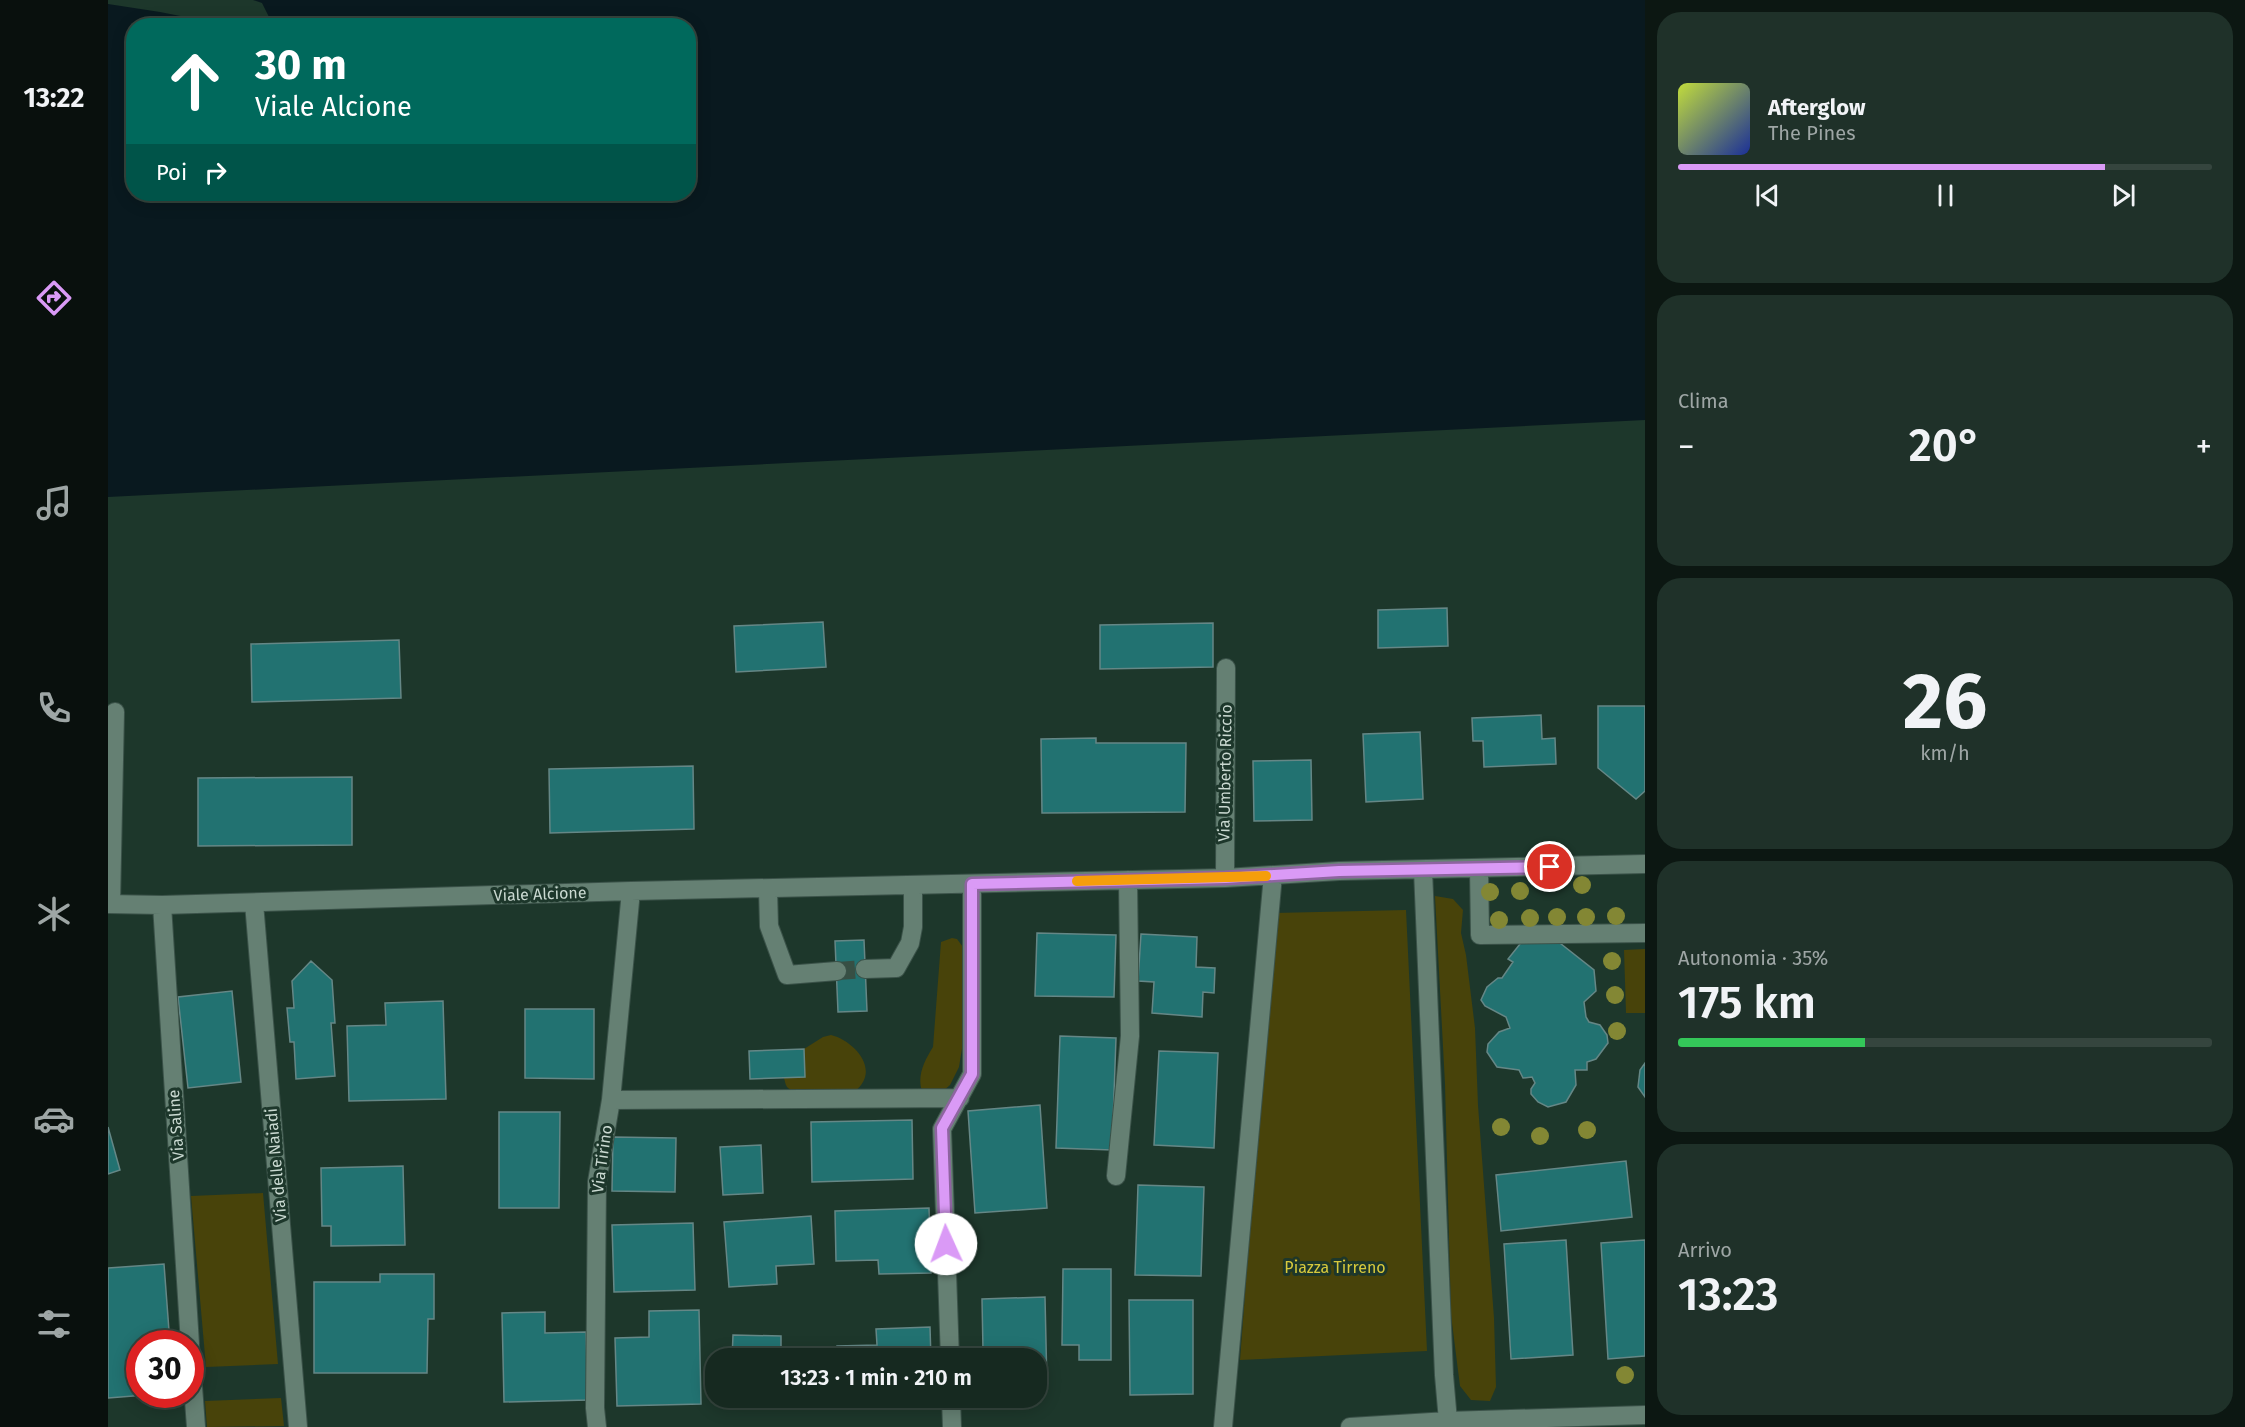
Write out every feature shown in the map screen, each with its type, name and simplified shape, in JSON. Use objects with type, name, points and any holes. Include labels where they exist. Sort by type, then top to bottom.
[{"type":"street","name":"Via Umberto Riccio","points":[[1225,878],[1226,668]]},
{"type":"street","points":[[110,904],[115,712]]},
{"type":"street","name":"Viale Alcione","points":[[110,904],[254,903],[631,891],[1225,878],[1339,871],[1645,864]]},
{"type":"street","points":[[1479,869],[1480,935],[1645,933]]},
{"type":"street","points":[[1423,870],[1443,1363],[1448,1420]]},
{"type":"street","points":[[1223,1427],[1273,875]]},
{"type":"street","points":[[1116,1176],[1130,1036],[1128,880]]},
{"type":"street","points":[[950,1348],[942,1128],[972,1074],[972,884]]},
{"type":"street","points":[[865,969],[896,968],[909,943],[913,927],[913,885]]},
{"type":"street","points":[[768,889],[769,926],[787,975],[837,971]]},
{"type":"street","name":"Via Tirino","points":[[597,1427],[595,1408],[597,1182],[611,1100],[631,891]]},
{"type":"street","name":"Via delle Naiadi","points":[[254,903],[298,1427]]},
{"type":"street","name":"Via Saline","points":[[162,905],[189,1330]]},
{"type":"street","points":[[611,1100],[960,1098]]},
{"type":"street","name":"Via Saline","points":[[195,1408],[196,1427]]},
{"type":"street","points":[[951,1408],[952,1427]]},
{"type":"street","points":[[1350,1427],[1448,1420],[1645,1415]]},
{"type":"green space","points":[[1435,896],[1453,899],[1463,910],[1461,933],[1475,1028],[1478,1105],[1494,1318],[1496,1387],[1490,1401],[1471,1400],[1460,1386],[1451,1315],[1445,1084]]},
{"type":"green space","name":"Piazza Tirreno","points":[[1406,910],[1427,1351],[1240,1360],[1274,913]]},
{"type":"green space","points":[[952,938],[957,939],[966,951],[966,1024],[959,1067],[950,1085],[942,1092],[932,1094],[921,1088],[920,1077],[933,1047],[941,942]]},
{"type":"green space","points":[[1645,949],[1645,1013],[1626,1013],[1624,950]]},
{"type":"green space","points":[[831,1035],[849,1043],[862,1058],[866,1075],[862,1083],[855,1091],[808,1092],[791,1090],[787,1087],[784,1078],[804,1077],[804,1049],[823,1037]]},
{"type":"green space","points":[[263,1193],[278,1364],[206,1367],[191,1196]]},
{"type":"green space","points":[[281,1398],[284,1426],[207,1427],[205,1401]]},
{"type":"shaded area","points":[[108,0],[1645,0],[1645,420],[108,497]]},
{"type":"pier","points":[[108,0],[253,0],[262,3],[269,17],[190,18],[108,4]]},
{"type":"building","points":[[1447,608],[1448,646],[1378,648],[1378,610]]},
{"type":"building","points":[[823,622],[826,667],[736,672],[734,626]]},
{"type":"building","points":[[1213,623],[1213,667],[1100,669],[1100,625]]},
{"type":"building","points":[[399,640],[401,698],[252,702],[251,644]]},
{"type":"building","points":[[1598,706],[1645,706],[1645,791],[1636,799],[1598,768]]},
{"type":"building","points":[[1541,715],[1542,739],[1555,738],[1556,764],[1484,767],[1483,741],[1473,741],[1472,718]]},
{"type":"building","points":[[1420,732],[1423,799],[1366,802],[1363,734]]},
{"type":"building","points":[[1096,738],[1096,743],[1186,743],[1185,812],[1042,813],[1041,739]]},
{"type":"building","points":[[1311,760],[1312,820],[1254,821],[1253,761]]},
{"type":"building","points":[[693,766],[694,829],[550,833],[549,769]]},
{"type":"building","points":[[352,777],[352,845],[198,846],[198,778]]},
{"type":"building","points":[[1037,933],[1116,935],[1114,997],[1035,996]]},
{"type":"building","points":[[1141,934],[1197,937],[1196,967],[1215,968],[1214,993],[1203,992],[1202,1017],[1152,1013],[1154,982],[1138,981]]},
{"type":"building","points":[[1551,936],[1594,970],[1596,991],[1584,1002],[1586,1017],[1589,1022],[1600,1025],[1607,1035],[1608,1043],[1596,1059],[1587,1062],[1587,1070],[1575,1070],[1576,1085],[1566,1102],[1548,1107],[1538,1102],[1531,1094],[1535,1083],[1532,1077],[1523,1078],[1519,1070],[1497,1067],[1487,1052],[1488,1044],[1499,1032],[1510,1028],[1506,1017],[1485,1006],[1481,1000],[1487,987],[1498,978],[1502,978],[1513,962],[1508,959],[1524,939]]},
{"type":"building","points":[[864,940],[867,1011],[838,1012],[835,941]]},
{"type":"building","points":[[311,961],[332,980],[335,1023],[331,1023],[335,1076],[296,1079],[294,1042],[290,1042],[287,1008],[294,1008],[292,981]]},
{"type":"building","points":[[232,991],[241,1082],[188,1088],[178,997]]},
{"type":"building","points":[[443,1001],[446,1099],[349,1101],[347,1026],[386,1025],[385,1003]]},
{"type":"building","points":[[525,1009],[594,1009],[594,1079],[525,1078]]},
{"type":"building","points":[[1060,1036],[1116,1038],[1112,1150],[1056,1148]]},
{"type":"building","points":[[804,1049],[805,1077],[750,1079],[749,1051]]},
{"type":"building","points":[[1159,1051],[1218,1053],[1214,1148],[1154,1145]]},
{"type":"building","points":[[1645,1063],[1645,1097],[1638,1087],[1640,1070]]},
{"type":"building","points":[[1040,1105],[1047,1208],[975,1213],[968,1111]]},
{"type":"building","points":[[499,1112],[560,1112],[559,1208],[499,1208]]},
{"type":"building","points":[[912,1120],[913,1179],[812,1182],[811,1122]]},
{"type":"building","points":[[108,1127],[120,1170],[108,1174]]},
{"type":"building","points":[[613,1137],[676,1138],[675,1192],[612,1191]]},
{"type":"building","points":[[761,1145],[763,1193],[723,1195],[720,1147]]},
{"type":"building","points":[[1626,1161],[1632,1217],[1501,1231],[1496,1175]]},
{"type":"building","points":[[403,1166],[405,1245],[331,1246],[331,1226],[322,1226],[321,1168]]},
{"type":"building","points":[[1138,1185],[1204,1187],[1201,1276],[1135,1275]]},
{"type":"building","points":[[929,1208],[931,1273],[879,1274],[878,1260],[836,1261],[835,1211]]},
{"type":"building","points":[[811,1216],[814,1264],[776,1266],[777,1284],[729,1287],[724,1222]]},
{"type":"building","points":[[693,1223],[695,1290],[614,1292],[612,1225]]},
{"type":"building","points":[[1566,1240],[1573,1355],[1511,1359],[1504,1244]]},
{"type":"building","points":[[1645,1240],[1645,1356],[1608,1359],[1601,1243]]},
{"type":"building","points":[[164,1264],[169,1330],[126,1330],[126,1397],[108,1398],[108,1268]]},
{"type":"building","points":[[1063,1269],[1111,1269],[1111,1360],[1079,1360],[1079,1345],[1062,1345]]},
{"type":"building","points":[[380,1274],[434,1274],[434,1319],[428,1319],[427,1373],[314,1373],[314,1282],[380,1282]]},
{"type":"building","points":[[1045,1297],[1046,1348],[983,1348],[982,1299]]},
{"type":"building","points":[[1129,1300],[1193,1300],[1193,1394],[1130,1395]]},
{"type":"building","points":[[699,1310],[701,1404],[617,1406],[615,1338],[649,1337],[649,1311]]},
{"type":"building","points":[[545,1312],[545,1333],[586,1332],[588,1400],[504,1402],[502,1313]]},
{"type":"building","points":[[930,1327],[931,1348],[837,1348],[837,1346],[877,1345],[876,1329]]},
{"type":"building","points":[[733,1335],[781,1336],[781,1348],[732,1348]]},
{"type":"tunnel","points":[[837,971],[865,969]]},
{"type":"slow traffic","points":[[1077,881],[1266,876]]},
{"type":"route","points":[[946,1244],[942,1128],[972,1074],[972,884],[1225,878],[1339,871],[1550,867]]}]
